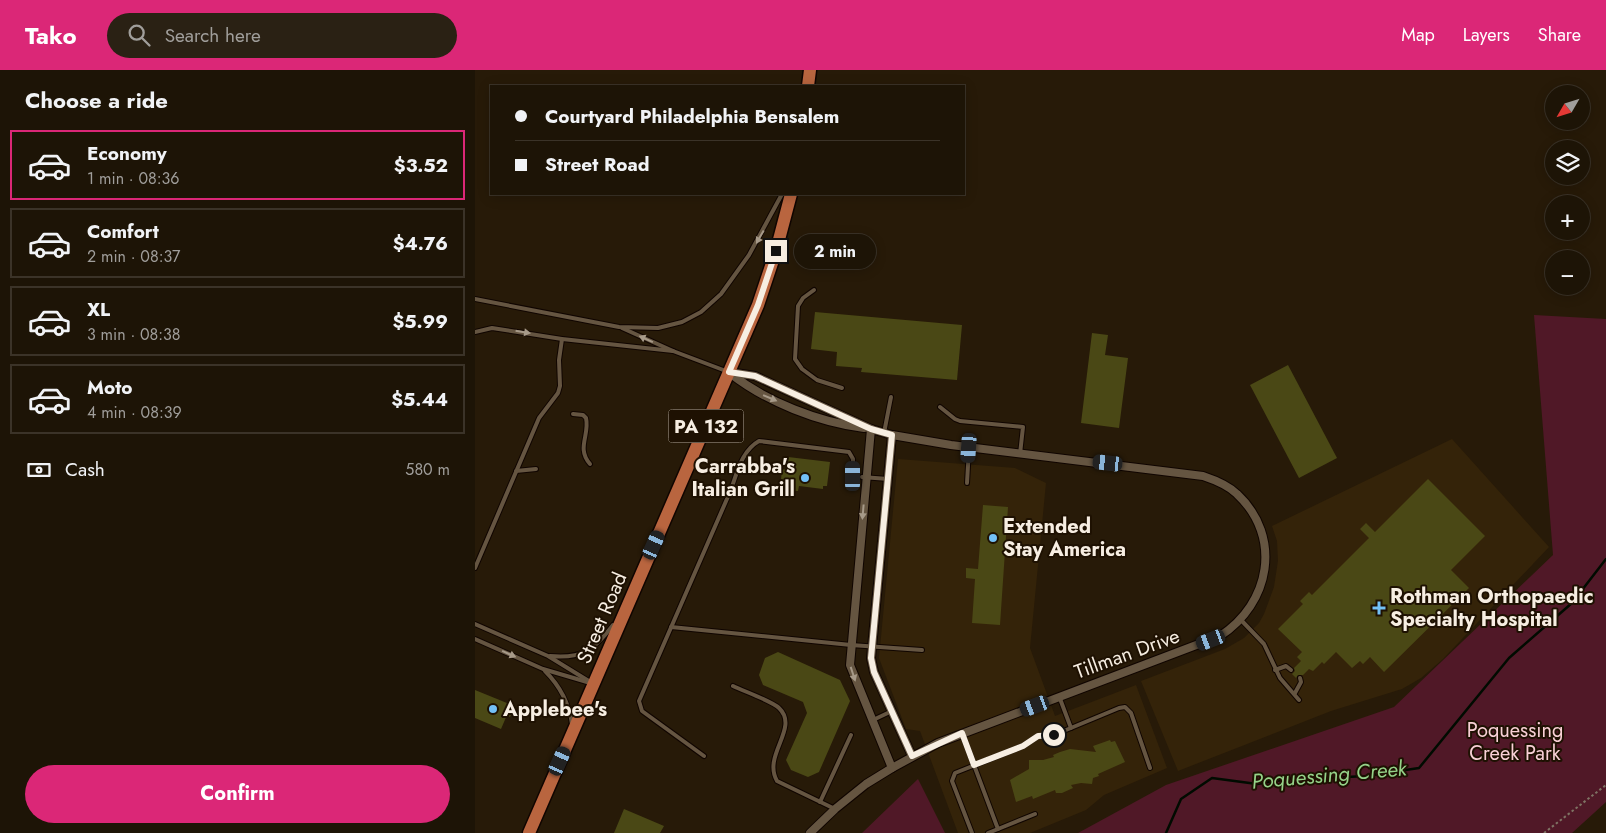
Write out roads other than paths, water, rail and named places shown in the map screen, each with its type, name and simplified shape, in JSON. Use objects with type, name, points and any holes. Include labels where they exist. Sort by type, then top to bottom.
[{"type":"main road","points":[[808,85],[810,70]]},
{"type":"main road","name":"Street Road","points":[[529,833],[729,372],[769,274],[791,195]]},
{"type":"street","name":"Tillman Drive","points":[[729,372],[751,390],[825,421],[969,448],[1188,472],[1219,481],[1231,489],[1247,505],[1257,521],[1265,552],[1264,575],[1261,588],[1253,604],[1241,620],[1229,631],[1211,640],[962,733],[912,756],[866,784],[835,809],[810,833]]},
{"type":"street","name":"Tillman Drive","points":[[729,372],[755,376],[871,429]]},
{"type":"street","points":[[871,429],[864,477],[850,665],[892,768]]},
{"type":"street","points":[[888,434],[888,478],[871,646],[872,666],[912,756]]},
{"type":"lane","points":[[475,299],[619,327],[643,328],[671,325],[693,317],[710,305],[721,294],[749,255],[782,195]]},
{"type":"lane","points":[[814,290],[803,298],[797,306],[795,358],[802,369],[817,380],[842,388]]},
{"type":"lane","points":[[619,327],[673,351],[729,372]]},
{"type":"lane","points":[[475,332],[492,328],[561,339],[673,351]]},
{"type":"lane","points":[[475,568],[539,418],[561,386],[559,360],[561,339]]},
{"type":"lane","points":[[888,434],[891,397]]},
{"type":"lane","points":[[940,408],[955,419],[1023,427],[1020,454]]},
{"type":"lane","points":[[573,414],[583,415],[586,418],[588,425],[583,449],[585,458],[590,464]]},
{"type":"lane","points":[[704,756],[642,711],[639,706],[639,700],[730,492],[742,459],[751,446],[759,441],[849,452],[853,459],[853,476]]},
{"type":"lane","points":[[967,483],[969,448]]},
{"type":"lane","points":[[516,471],[536,469]]},
{"type":"lane","points":[[864,477],[888,478]]},
{"type":"lane","points":[[548,656],[564,658],[585,654],[602,640],[626,610]]},
{"type":"lane","points":[[1241,620],[1264,644],[1275,670],[1299,700]]},
{"type":"lane","points":[[475,624],[548,656],[594,684]]},
{"type":"lane","points":[[671,627],[921,650]]},
{"type":"lane","points":[[475,639],[543,670],[594,684]]},
{"type":"lane","points":[[1275,670],[1286,666],[1291,670]]},
{"type":"lane","points":[[543,670],[553,679],[563,695],[571,718],[573,732]]},
{"type":"lane","points":[[1295,693],[1301,682],[1300,678]]},
{"type":"lane","points":[[733,686],[779,708],[786,725],[773,760],[775,776],[782,784],[835,809]]},
{"type":"lane","points":[[1059,696],[1071,728]]},
{"type":"lane","points":[[972,833],[952,781],[955,773],[1023,746],[1038,736],[1054,735],[1125,707],[1131,713],[1150,768]]},
{"type":"lane","points":[[872,721],[891,711]]},
{"type":"lane","points":[[962,733],[998,829]]},
{"type":"lane","points":[[820,802],[851,735]]},
{"type":"lane","points":[[988,833],[1035,814]]},
{"type":"waterway","name":"Poquessing Creek","points":[[1166,833],[1181,799],[1212,778],[1257,784],[1300,777],[1366,776],[1419,768],[1509,658],[1572,603],[1606,559]]},
{"type":"place","name":"Carrabba's Italian Grill","points":[[805,478]]},
{"type":"place","name":"Extended Stay America","points":[[993,538]]},
{"type":"place","name":"Rothman Orthopaedic Specialty Hospital","points":[[1379,608]]},
{"type":"place","name":"Applebee's","points":[[493,709]]},
{"type":"park label","name":"Poquessing Creek Park","points":[[1515,742]]}]
